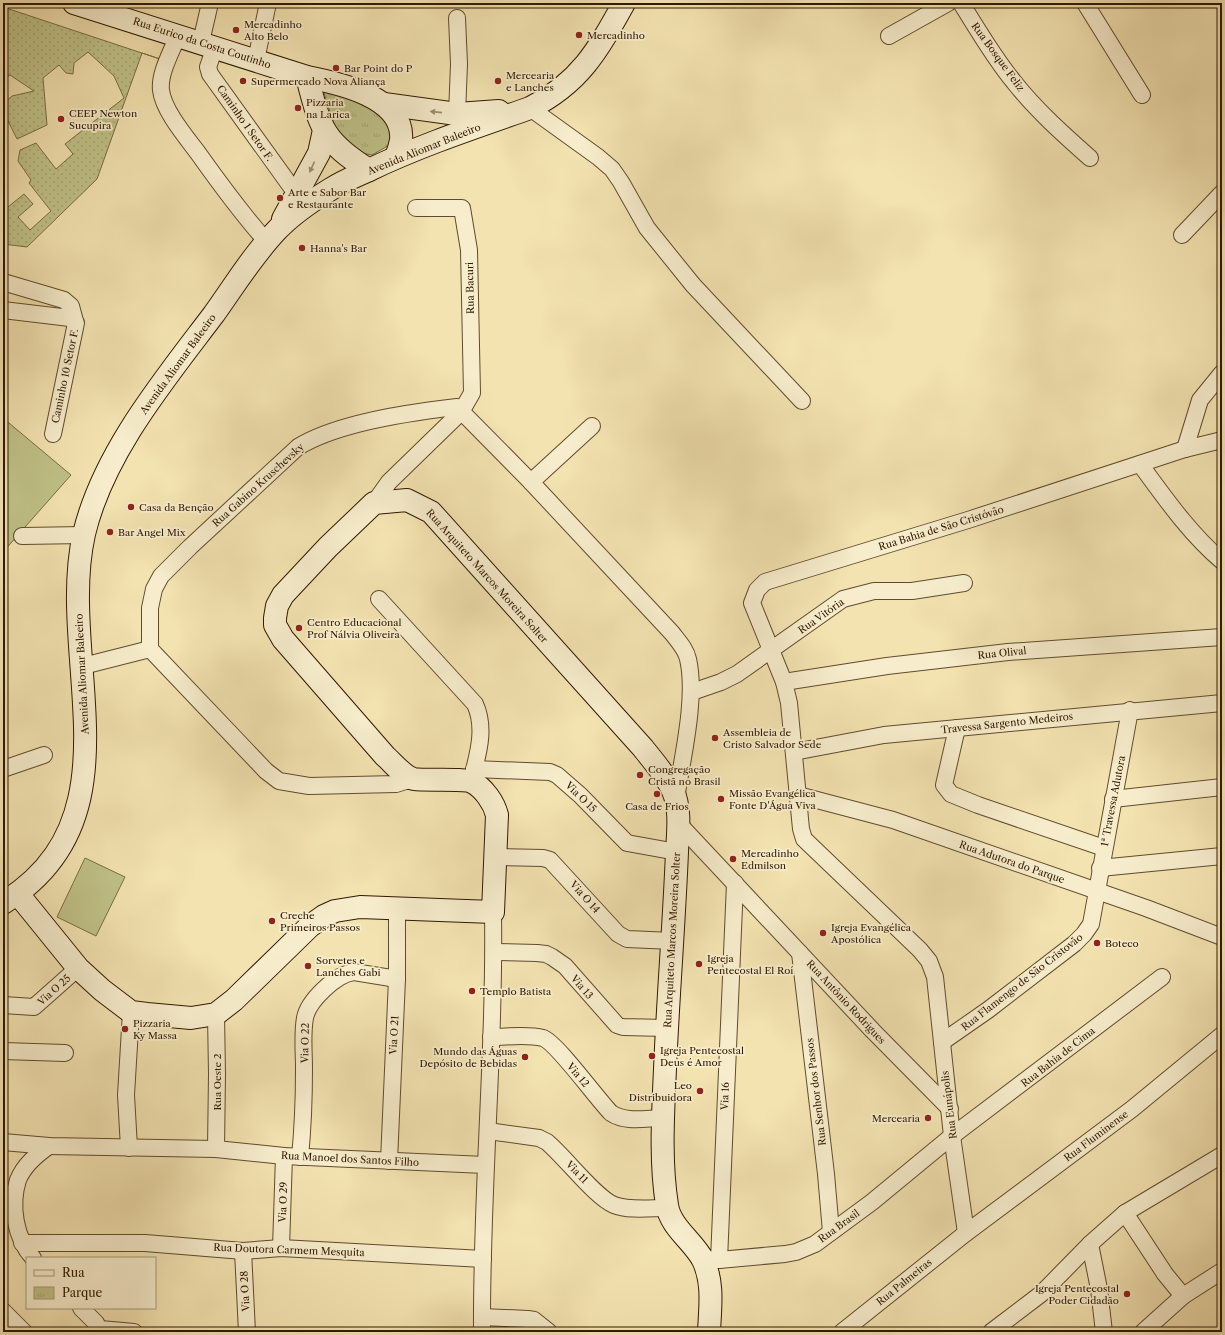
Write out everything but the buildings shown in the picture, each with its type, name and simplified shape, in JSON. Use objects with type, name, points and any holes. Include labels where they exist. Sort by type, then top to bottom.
[{"type":"street","name":"Rua Eurico da Costa Coutinho","points":[[74,3],[308,77],[331,81],[362,92],[384,104],[395,117],[400,129],[401,138],[396,157]]},
{"type":"street","name":"Caminho 1 Setor F.","points":[[210,3],[208,45],[208,67],[210,74],[270,160],[297,195]]},
{"type":"street","points":[[256,60],[268,3]]},
{"type":"street","name":"Avenida Aliomar Baleeiro","points":[[10,898],[36,877],[53,858],[69,832],[77,807],[83,778],[86,750],[83,666],[78,604],[79,567],[84,535],[92,506],[104,476],[128,432],[273,235],[332,188],[396,157],[530,108],[556,85],[585,66],[602,43],[624,3]]},
{"type":"street","points":[[889,36],[948,3]]},
{"type":"street","name":"Rua Bosque Feliz","points":[[961,3],[986,44],[1014,82],[1046,118],[1090,158]]},
{"type":"street","points":[[1085,3],[1142,95]]},
{"type":"street","points":[[456,18],[459,64],[457,114]]},
{"type":"street","points":[[178,35],[161,82],[161,92],[165,103],[178,126],[232,200],[273,235],[297,195],[319,152],[324,130]]},
{"type":"street","points":[[308,77],[324,130],[338,149],[369,170]]},
{"type":"street","points":[[384,104],[457,114],[530,108],[598,157],[612,170],[622,182],[647,228],[693,285],[802,401]]},
{"type":"street","points":[[1182,235],[1222,193]]},
{"type":"street","name":"Rua Bacuri","points":[[416,208],[462,208],[469,250],[472,393],[461,412]]},
{"type":"street","points":[[3,282],[64,300],[71,306],[75,321]]},
{"type":"street","name":"Caminho 10 Setor F.","points":[[3,310],[45,317],[70,318],[75,321],[77,325],[53,434]]},
{"type":"street","points":[[1184,449],[1200,400],[1222,373]]},
{"type":"street","name":"Rua Gabino Kruschevsky","points":[[150,649],[150,608],[154,589],[161,576],[190,547],[298,447],[310,440],[348,427],[444,408],[457,407],[461,412]]},
{"type":"street","points":[[412,779],[385,756],[283,639],[275,625],[277,606],[283,595],[328,547],[374,503],[389,482],[461,412]]},
{"type":"street","name":"Rua Arquiteto Marcos Moreira Solter","points":[[461,412],[531,482],[679,642],[688,659],[692,692],[676,799],[678,823],[677,852],[673,941],[666,1028],[663,1118],[667,1208],[673,1220],[711,1260],[708,1273],[711,1295],[708,1332]]},
{"type":"street","points":[[531,482],[592,426]]},
{"type":"street","name":"Rua Bahia de São Cristóvão","points":[[771,652],[752,604],[756,590],[765,582],[953,524],[1184,449],[1222,440]]},
{"type":"street","points":[[1140,464],[1179,516],[1206,548],[1222,561]]},
{"type":"street","name":"Rua Arquiteto Marcos Moreira Solter","points":[[374,503],[407,500],[431,512],[643,748],[669,784],[676,799]]},
{"type":"street","points":[[22,536],[84,535]]},
{"type":"street","name":"Rua Vitória","points":[[692,692],[721,682],[737,674],[771,652],[843,599],[874,591],[912,591],[964,583]]},
{"type":"street","points":[[379,599],[475,704],[480,718],[480,741],[473,775],[489,797],[495,807],[497,815],[488,1131],[485,1165],[482,1325],[528,1319],[534,1320],[549,1332]]},
{"type":"street","name":"Rua Olival","points":[[784,682],[887,666],[1008,652],[1222,637]]},
{"type":"street","points":[[83,666],[150,649],[266,771],[279,781],[309,786],[396,784],[412,779],[473,775]]},
{"type":"street","points":[[771,652],[784,682],[789,703],[798,795]]},
{"type":"street","name":"Travessa Sargento Medeiros","points":[[794,752],[884,735],[1222,702]]},
{"type":"street","name":"1ª Travessa Adutora","points":[[1097,891],[1130,710]]},
{"type":"street","points":[[957,728],[944,785],[948,791],[978,805],[1104,848]]},
{"type":"street","points":[[3,769],[44,755]]},
{"type":"street","name":"Via O 15","points":[[473,775],[550,772],[557,775],[580,795],[627,843],[677,852]]},
{"type":"street","points":[[1113,799],[1222,787]]},
{"type":"street","name":"Rua Eunápolis","points":[[798,795],[801,829],[806,841],[920,950],[928,961],[935,977],[952,1136],[966,1233]]},
{"type":"street","name":"Rua Adutora do Parque","points":[[798,795],[893,820],[1097,891],[1222,937]]},
{"type":"street","name":"Rua Antônio Rodrigues","points":[[678,823],[873,1031],[950,1109]]},
{"type":"street","points":[[1100,868],[1222,856]]},
{"type":"street","name":"Via O 14","points":[[496,858],[543,858],[550,860],[618,934],[626,939],[673,941]]},
{"type":"street","name":"Via 16","points":[[711,1260],[734,883]]},
{"type":"street","name":"Rua Flamengo de São Cristovão","points":[[942,1042],[988,1010],[1084,934],[1091,924],[1097,891]]},
{"type":"street","points":[[10,898],[78,968],[102,990],[131,1012],[191,1018],[216,1014],[234,1000],[310,926],[324,916],[345,908],[360,907],[494,912]]},
{"type":"street","name":"Via O 21","points":[[389,1160],[397,979],[397,908]]},
{"type":"street","name":"Via 13","points":[[494,952],[546,954],[565,966],[617,1025],[623,1027],[666,1028]]},
{"type":"street","name":"Rua Senhor dos Passos","points":[[800,953],[826,1174],[831,1232]]},
{"type":"street","name":"Via O 25","points":[[3,1005],[34,1007],[78,968]]},
{"type":"street","name":"Via O 22","points":[[300,1156],[304,1113],[304,1024],[309,1009],[333,981],[348,972],[397,979]]},
{"type":"street","name":"Rua Bahia de Cima","points":[[952,1136],[1162,977]]},
{"type":"street","points":[[129,1148],[126,1095],[131,1012]]},
{"type":"street","name":"Rua Oeste 2","points":[[216,1014],[216,1149]]},
{"type":"street","name":"Rua Fluminense","points":[[966,1233],[1132,1109],[1222,1035]]},
{"type":"street","name":"Via 12","points":[[491,1037],[531,1037],[545,1039],[556,1049],[611,1113],[619,1118],[628,1119],[663,1118]]},
{"type":"street","points":[[3,1051],[65,1052]]},
{"type":"street","name":"Via 11","points":[[488,1131],[538,1138],[547,1142],[600,1195],[614,1205],[626,1207],[667,1208]]},
{"type":"street","name":"Rua Brasil","points":[[711,1260],[796,1252],[814,1244],[894,1185],[952,1136]]},
{"type":"street","name":"Rua Manoel dos Santos Filho","points":[[3,1142],[49,1146],[216,1149],[284,1156],[485,1165]]},
{"type":"street","points":[[32,1257],[10,1227],[18,1179],[34,1157],[49,1146]]},
{"type":"street","points":[[991,1332],[1040,1294],[1090,1244],[1126,1213],[1222,1155]]},
{"type":"street","name":"Via O 29","points":[[281,1248],[284,1156]]},
{"type":"street","points":[[1126,1213],[1165,1274],[1183,1296]]},
{"type":"street","name":"Rua Palmeiras","points":[[842,1332],[966,1233]]},
{"type":"street","name":"Rua Doutora Carmem Mesquita","points":[[22,1243],[145,1243],[243,1251],[281,1248],[483,1259]]},
{"type":"street","points":[[1090,1244],[1100,1289],[1104,1332]]},
{"type":"street","name":"Via O 28","points":[[243,1251],[247,1332]]},
{"type":"street","points":[[1143,1332],[1183,1296],[1222,1271]]},
{"type":"street","points":[[83,1309],[100,1331],[134,1332]]},
{"type":"street","points":[[3,1311],[24,1332]]},
{"type":"green space","points":[[3,7],[142,53],[97,179],[27,247],[3,244],[3,211],[24,194],[33,204],[18,217],[30,230],[51,211],[29,183],[31,180],[18,161],[20,150],[36,143],[56,169],[73,154],[65,144],[124,98],[114,76],[88,52],[74,63],[73,74],[66,73],[59,65],[43,78],[47,125],[17,139],[3,111],[3,104],[12,96],[34,91],[10,75],[3,80]]},
{"type":"green space","points":[[323,90],[361,103],[378,111],[393,132],[391,144],[372,155],[352,151],[339,140]]},
{"type":"green space","points":[[3,418],[71,475],[3,552]]},
{"type":"green space","points":[[85,858],[125,877],[96,936],[57,917]]},
{"type":"place","name":"Mercadinho Alto Belo","points":[[236,30]]},
{"type":"place","name":"Mercadinho","points":[[579,35]]},
{"type":"place","name":"Bar Point do P","points":[[336,68]]},
{"type":"place","name":"Supermercado Nova Aliança","points":[[243,81]]},
{"type":"place","name":"Mercearia e Lanches","points":[[498,81]]},
{"type":"place","name":"Pizzaria na Larica","points":[[298,108]]},
{"type":"place","name":"CEEP Newton Sucupira","points":[[61,119]]},
{"type":"place","name":"Arte e Sabor Bar e Restaurante","points":[[280,198]]},
{"type":"place","name":"Hanna's Bar","points":[[302,248]]},
{"type":"place","name":"Casa da Benção","points":[[131,507]]},
{"type":"place","name":"Bar Angel Mix","points":[[110,532]]},
{"type":"place","name":"Centro Educacional Prof Nálvia Oliveira","points":[[299,628]]},
{"type":"place","name":"Assembleia de Cristo Salvador Sede","points":[[715,738]]},
{"type":"place","name":"Congregação Cristã no Brasil","points":[[640,775]]},
{"type":"place","name":"Casa de Frios","points":[[657,794]]},
{"type":"place","name":"Missão Evangélica Fonte D'Água Viva","points":[[721,799]]},
{"type":"place","name":"Mercadinho Edmilson","points":[[733,859]]},
{"type":"place","name":"Creche Primeiros Passos","points":[[272,921]]},
{"type":"place","name":"Igreja Evangélica Apostólica","points":[[823,933]]},
{"type":"place","name":"Boteco","points":[[1097,943]]},
{"type":"place","name":"Igreja Pentecostal El Roí","points":[[699,964]]},
{"type":"place","name":"Sorvetes e Lanches Gabi","points":[[308,966]]},
{"type":"place","name":"Templo Batista","points":[[472,991]]},
{"type":"place","name":"Pizzaria Ky Massa","points":[[125,1029]]},
{"type":"place","name":"Igreja Pentecostal Deus é Amor","points":[[652,1056]]},
{"type":"place","name":"Mundo das Águas Depósito de Bebidas","points":[[525,1057]]},
{"type":"place","name":"Leo Distribuidora","points":[[700,1091]]},
{"type":"place","name":"Mercearia","points":[[928,1118]]},
{"type":"place","name":"Igreja Pentecostal Poder Cidadão","points":[[1127,1294]]}]
